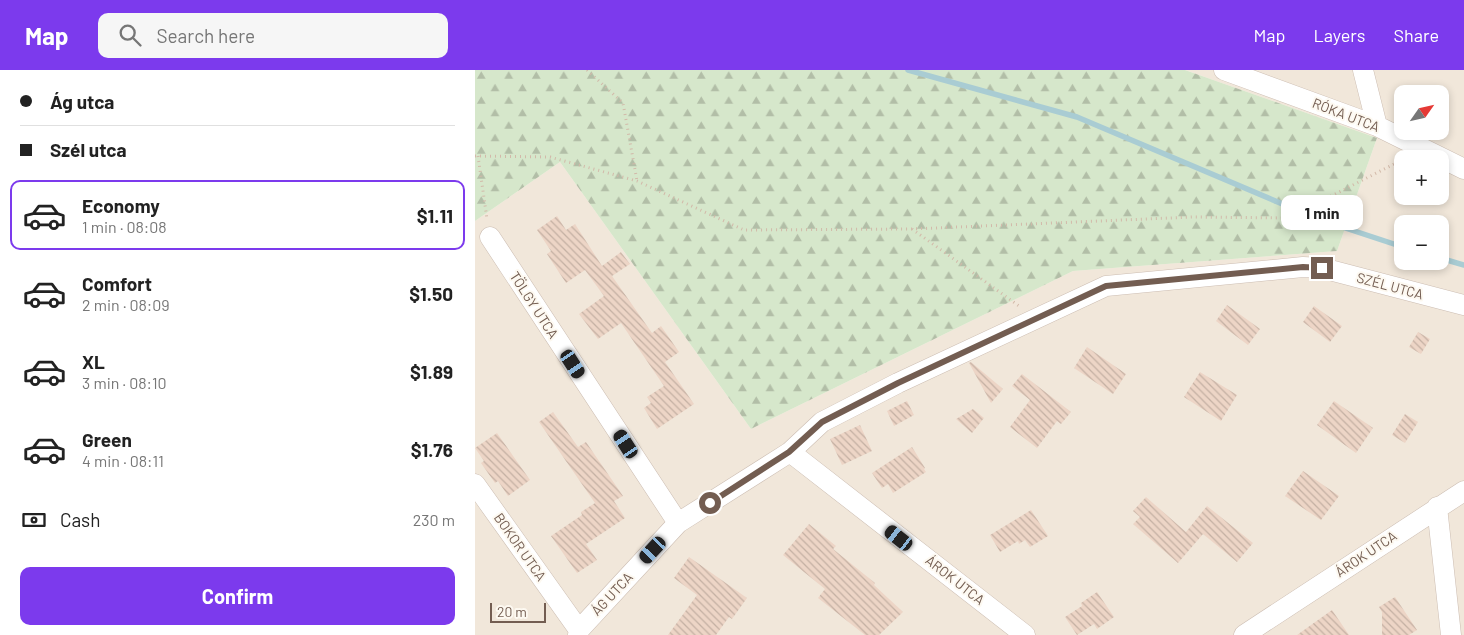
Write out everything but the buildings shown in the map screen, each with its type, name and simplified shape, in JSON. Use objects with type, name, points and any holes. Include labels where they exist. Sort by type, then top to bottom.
[{"type":"street","name":"RÓKA UTCA","points":[[1224,70],[1377,126],[1464,169]]},
{"type":"street","points":[[1363,70],[1377,126]]},
{"type":"street","name":"TÖLGY UTCA","points":[[489,237],[678,523]]},
{"type":"street","name":"SZÉL UTCA","points":[[789,452],[822,422],[898,383],[1106,286],[1303,267],[1322,268],[1464,305]]},
{"type":"street","name":"ÁG UTCA","points":[[579,632],[678,523],[789,452]]},
{"type":"street","name":"ÁROK UTCA","points":[[789,452],[1025,635]]},
{"type":"street","name":"BOKOR UTCA","points":[[475,484],[579,632]]},
{"type":"street","name":"ÁROK UTCA","points":[[1244,635],[1464,491]]},
{"type":"street","points":[[1437,507],[1451,635]]},
{"type":"path","points":[[587,70],[623,103],[637,181]]},
{"type":"path","points":[[489,237],[476,156],[550,157],[637,181],[744,230],[912,229],[1193,217],[1288,218],[1394,165]]},
{"type":"path","points":[[912,229],[1036,318]]},
{"type":"shaded area","points":[[1185,70],[1464,70],[1464,635],[475,635],[475,221],[560,162],[751,429],[1073,271],[1337,251],[1377,138]]},
{"type":"green space","points":[[475,70],[1185,70],[1377,138],[1337,251],[1073,271],[751,429],[560,162],[475,221]]},
{"type":"waterway","points":[[908,70],[1077,117],[1318,219],[1394,244]]},
{"type":"waterway","points":[[1449,261],[1464,265]]},
{"type":"route","points":[[710,503],[789,452],[822,422],[898,383],[1106,286],[1303,267],[1322,268]]}]
